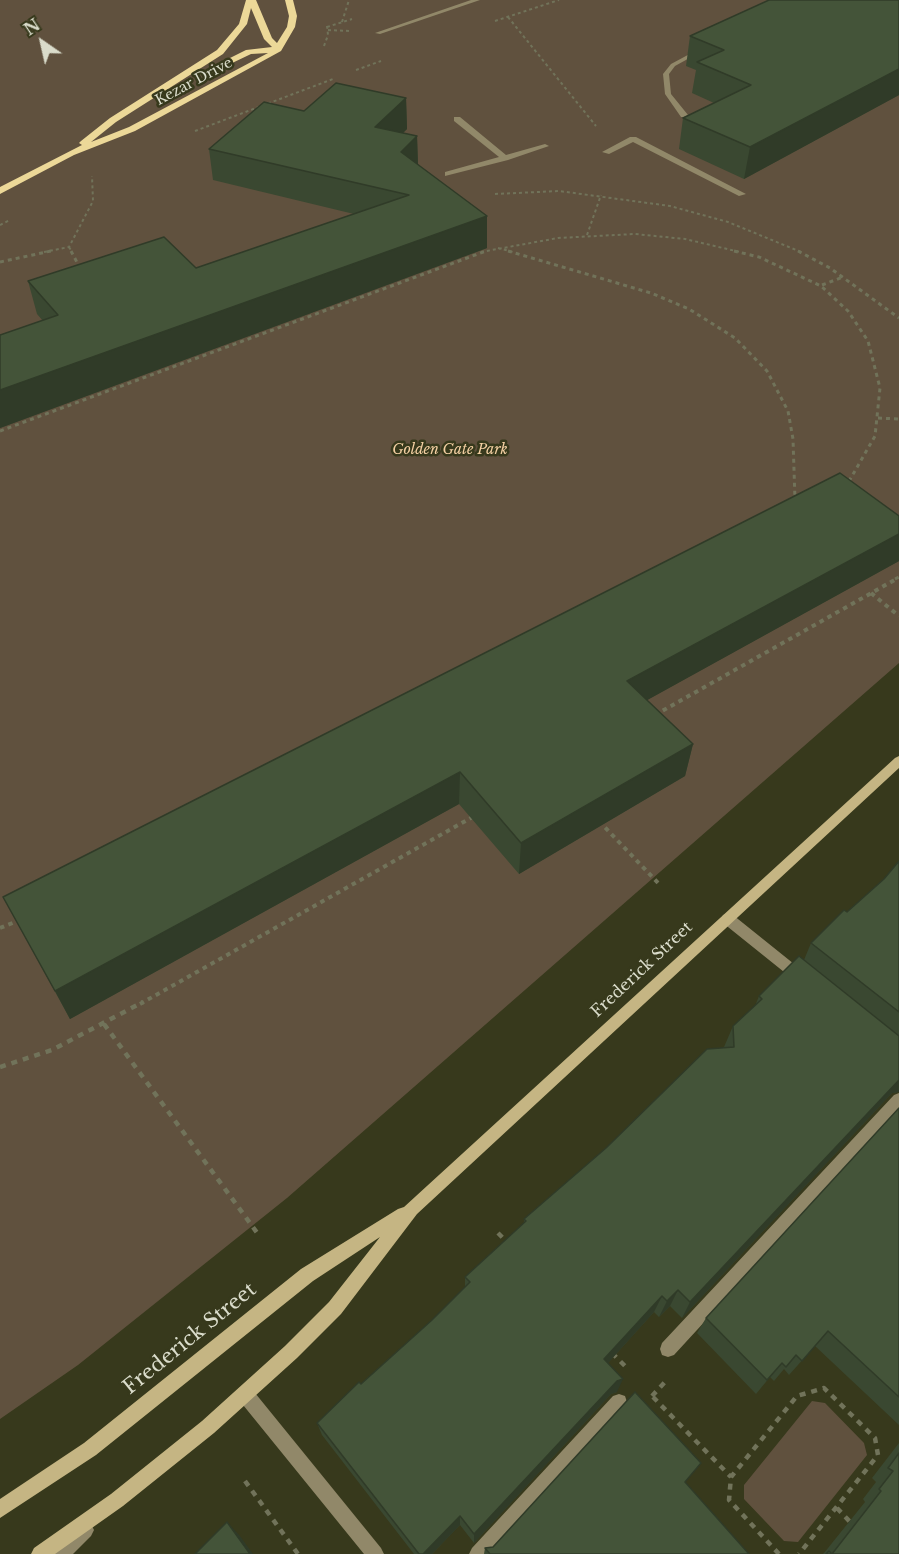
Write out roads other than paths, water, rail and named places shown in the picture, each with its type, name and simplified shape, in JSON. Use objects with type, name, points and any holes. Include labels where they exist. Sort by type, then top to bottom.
[{"type":"main road","points":[[251,0],[268,39],[278,49]]},
{"type":"main road","name":"Kezar Drive","points":[[70,153],[113,120],[152,98],[220,52],[243,24],[251,0]]},
{"type":"main road","points":[[278,49],[291,27],[293,16],[289,0]]},
{"type":"main road","points":[[152,98],[249,52],[278,49]]},
{"type":"main road","name":"Kezar Drive","points":[[0,191],[70,153],[162,114],[278,49]]},
{"type":"main road","name":"Frederick Street","points":[[40,1554],[117,1500],[245,1394],[335,1308],[412,1209],[899,761]]},
{"type":"main road","name":"Frederick Street","points":[[0,1509],[90,1449],[307,1275],[412,1209]]},
{"type":"street","points":[[378,33],[477,0]]},
{"type":"street","points":[[684,115],[668,94],[666,74],[673,65],[705,48]]},
{"type":"street","points":[[457,119],[505,158]]},
{"type":"street","points":[[610,150],[633,139],[742,194]]},
{"type":"street","points":[[448,174],[544,146]]},
{"type":"street","points":[[728,919],[812,987]]},
{"type":"street","points":[[668,1349],[899,1100]]},
{"type":"street","points":[[245,1394],[375,1554]]},
{"type":"street","points":[[478,1554],[619,1402]]},
{"type":"street","name":"Frederick Street","points":[[60,1554],[117,1500]]},
{"type":"park label","name":"Golden Gate Park","points":[[450,450]]}]
